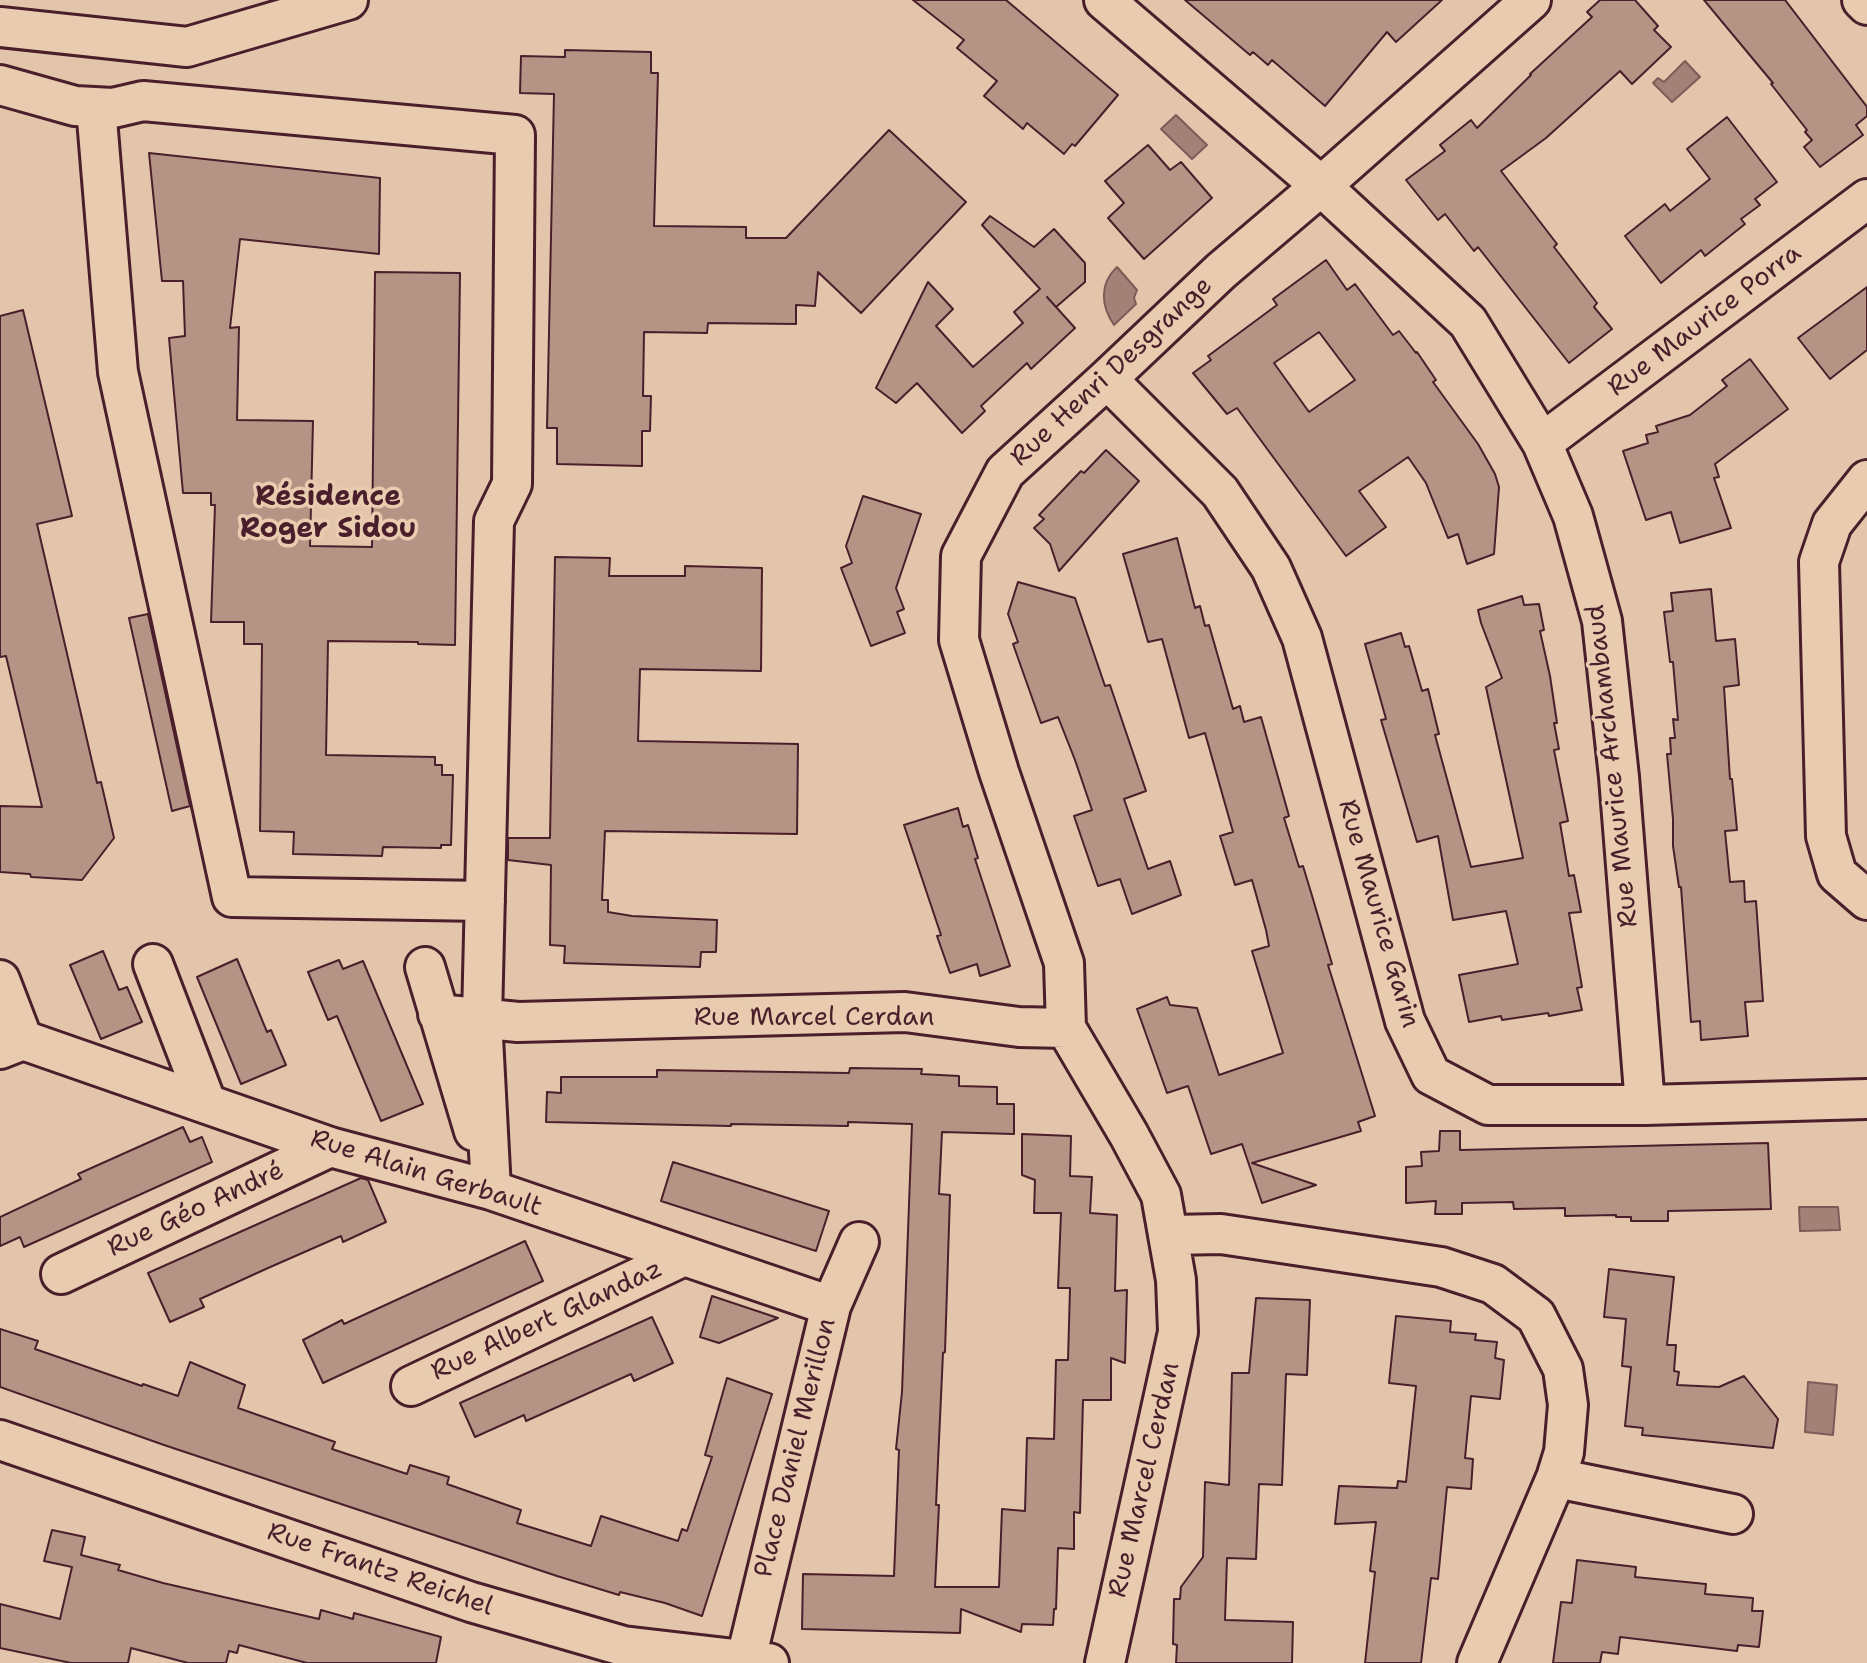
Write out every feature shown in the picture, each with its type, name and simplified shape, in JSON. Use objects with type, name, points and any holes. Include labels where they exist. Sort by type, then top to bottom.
[{"type":"street","name":"Rue Maurice Archambaud","points":[[1104,0],[1321,186],[1468,322],[1542,443],[1573,516],[1602,621],[1619,777],[1645,1105]]},
{"type":"street","name":"Rue Henri Desgrange","points":[[1066,1028],[1064,963],[999,772],[959,640],[961,556],[1005,472],[1221,271],[1531,0]]},
{"type":"street","points":[[1863,0],[1867,5]]},
{"type":"street","points":[[0,27],[187,47],[342,2]]},
{"type":"street","points":[[0,85],[75,106],[113,108],[143,102],[515,135],[512,484],[494,521],[482,1018],[491,1190]]},
{"type":"street","points":[[96,107],[118,372],[232,897],[485,901]]},
{"type":"street","name":"Rue Maurice Porra","points":[[1542,443],[1867,200]]},
{"type":"street","name":"Rue Maurice Garin","points":[[1107,379],[1220,492],[1272,568],[1302,638],[1405,1021],[1431,1076],[1488,1105],[1645,1105],[1867,1099]]},
{"type":"street","points":[[1867,480],[1832,524],[1819,562],[1826,836],[1837,874],[1867,900]]},
{"type":"street","points":[[153,964],[206,1102]]},
{"type":"street","points":[[425,967],[491,1190]]},
{"type":"street","name":"Rue Alain Gerbault","points":[[0,980],[11,1044],[206,1102],[330,1147],[491,1190],[831,1306]]},
{"type":"street","name":"Rue Marcel Cerdan","points":[[438,1014],[518,1022],[905,1012],[1019,1027],[1066,1028],[1161,1195],[1176,1280],[1178,1332],[1105,1663]]},
{"type":"street","name":"Rue Géo André","points":[[61,1274],[330,1147]]},
{"type":"street","points":[[1170,1235],[1221,1234],[1441,1267],[1493,1284],[1536,1316],[1563,1369],[1569,1405],[1564,1452],[1556,1478],[1476,1663]]},
{"type":"street","name":"Place Daniel Merillon","points":[[757,1661],[831,1306],[859,1242]]},
{"type":"street","name":"Rue Albert Glandaz","points":[[411,1386],[684,1256]]},
{"type":"street","name":"Rue Frantz Reichel","points":[[0,1440],[471,1602],[624,1646],[757,1661]]},
{"type":"street","points":[[1556,1478],[1733,1514]]},
{"type":"shaded area","points":[[1685,61],[1700,77],[1672,102],[1653,83],[1658,78],[1664,82]]},
{"type":"shaded area","points":[[1176,115],[1207,145],[1192,159],[1161,129]]},
{"type":"shaded area","points":[[1117,267],[1137,290],[1134,298],[1136,304],[1114,325],[1106,310],[1104,295],[1107,281]]},
{"type":"shaded area","points":[[1799,1207],[1838,1207],[1840,1230],[1800,1231]]},
{"type":"shaded area","points":[[1808,1382],[1837,1385],[1833,1435],[1805,1432]]},
{"type":"building","points":[[913,0],[1006,0],[1118,95],[1075,146],[1072,144],[1064,154],[1027,123],[1023,129],[984,96],[997,81],[957,48],[964,40]]},
{"type":"building","points":[[1185,0],[1442,0],[1396,42],[1387,32],[1325,106],[1272,60],[1268,65],[1253,52],[1250,55]]},
{"type":"building","points":[[1600,0],[1635,0],[1658,26],[1654,30],[1671,47],[1632,84],[1620,71],[1546,138],[1501,171],[1557,244],[1554,247],[1597,303],[1594,307],[1612,329],[1569,363],[1478,247],[1474,251],[1445,214],[1438,220],[1406,180],[1445,151],[1440,145],[1471,120],[1477,128],[1592,17],[1587,12]]},
{"type":"building","points":[[1704,0],[1785,0],[1867,107],[1867,116],[1856,125],[1863,135],[1820,167],[1804,147],[1812,140],[1805,132],[1807,130],[1771,84],[1773,83]]},
{"type":"building","points":[[565,50],[651,52],[651,73],[658,73],[654,226],[746,227],[746,238],[786,238],[889,130],[966,202],[861,313],[818,272],[815,306],[796,305],[796,324],[708,323],[707,333],[644,332],[643,396],[651,396],[650,431],[642,431],[642,466],[557,464],[557,428],[547,428],[554,94],[520,93],[521,56],[565,57]]},
{"type":"building","points":[[1727,117],[1777,182],[1755,199],[1760,205],[1741,219],[1745,224],[1705,256],[1701,250],[1661,283],[1625,236],[1665,204],[1670,211],[1710,179],[1687,149]]},
{"type":"building","points":[[1148,145],[1170,170],[1181,162],[1212,198],[1144,259],[1108,218],[1124,203],[1105,181]]},
{"type":"building","points":[[149,153],[380,178],[379,254],[240,239],[230,328],[239,327],[237,420],[313,421],[310,546],[372,547],[375,272],[460,273],[455,645],[328,641],[326,755],[435,757],[435,765],[442,765],[442,775],[453,775],[451,845],[441,845],[441,848],[383,847],[382,856],[293,854],[294,832],[260,831],[262,644],[244,644],[244,622],[211,622],[215,505],[211,505],[211,493],[183,493],[169,338],[185,336],[183,281],[162,281]]},
{"type":"building","points":[[990,216],[1034,247],[1054,229],[1085,263],[1085,282],[1056,307],[1075,328],[1031,369],[1027,363],[981,406],[985,411],[962,433],[917,383],[896,403],[876,388],[928,282],[953,309],[936,326],[973,367],[1023,323],[1014,312],[1040,289],[982,225]]},
{"type":"building","points":[[1326,260],[1347,290],[1355,284],[1393,335],[1399,331],[1436,380],[1433,382],[1478,444],[1495,474],[1499,487],[1494,554],[1467,564],[1458,534],[1448,538],[1426,483],[1408,457],[1359,491],[1386,527],[1346,556],[1237,408],[1227,414],[1193,373],[1211,360],[1208,356],[1277,305],[1273,299]],"holes":[[[1319,332],[1355,380],[1309,412],[1274,363]]]},
{"type":"building","points":[[1867,287],[1867,350],[1830,379],[1798,338]]},
{"type":"building","points":[[23,310],[72,516],[37,524],[97,783],[101,782],[114,838],[82,880],[0,872],[0,806],[42,807],[6,656],[0,657],[0,316]]},
{"type":"building","points":[[1750,359],[1788,409],[1715,464],[1719,477],[1714,478],[1731,528],[1680,543],[1671,512],[1646,520],[1623,451],[1648,443],[1646,435],[1658,432],[1656,426],[1690,415],[1727,386],[1722,380]]},
{"type":"building","points":[[1106,450],[1139,481],[1059,571],[1050,544],[1034,528],[1044,519],[1039,515],[1081,471],[1084,473]]},
{"type":"building","points":[[863,496],[921,514],[896,588],[904,609],[897,612],[905,633],[871,646],[841,568],[852,563],[846,546]]},
{"type":"building","points":[[1177,538],[1195,608],[1200,606],[1205,626],[1209,625],[1233,709],[1240,706],[1244,722],[1261,717],[1289,816],[1284,818],[1299,867],[1303,866],[1332,964],[1328,965],[1375,1116],[1358,1122],[1361,1131],[1252,1163],[1316,1185],[1262,1203],[1242,1144],[1211,1154],[1188,1086],[1167,1093],[1137,1009],[1167,997],[1170,1005],[1197,1008],[1219,1075],[1283,1053],[1252,951],[1269,946],[1266,930],[1252,880],[1235,885],[1220,836],[1233,832],[1205,733],[1189,738],[1162,639],[1148,642],[1123,554]]},
{"type":"building","points":[[555,557],[610,558],[609,576],[685,576],[685,566],[762,568],[761,671],[640,669],[638,741],[798,744],[797,834],[605,831],[602,900],[608,900],[608,912],[632,916],[717,920],[716,952],[701,952],[700,967],[564,963],[565,946],[550,945],[551,865],[508,860],[508,838],[550,838]]},
{"type":"building","points":[[1018,582],[1075,598],[1105,686],[1110,685],[1146,791],[1124,799],[1148,869],[1170,861],[1181,895],[1132,914],[1120,879],[1098,886],[1074,816],[1092,810],[1075,760],[1058,717],[1041,723],[1013,644],[1018,642],[1008,614]]},
{"type":"building","points":[[1711,589],[1716,641],[1735,639],[1739,685],[1724,687],[1730,779],[1737,830],[1725,831],[1730,882],[1744,881],[1745,902],[1756,901],[1763,1001],[1745,1002],[1748,1036],[1701,1040],[1700,1021],[1691,1022],[1681,887],[1673,846],[1667,754],[1671,754],[1670,738],[1675,738],[1673,719],[1678,720],[1673,662],[1670,662],[1664,612],[1673,611],[1671,593]]},
{"type":"building","points":[[1522,596],[1524,605],[1539,604],[1544,630],[1540,631],[1557,723],[1554,723],[1559,749],[1554,750],[1568,821],[1560,823],[1569,876],[1574,875],[1581,912],[1569,913],[1582,987],[1577,988],[1582,1010],[1502,1020],[1501,1016],[1469,1022],[1459,975],[1518,964],[1506,911],[1453,920],[1438,836],[1417,842],[1381,720],[1386,719],[1365,644],[1401,633],[1405,647],[1409,646],[1422,691],[1428,689],[1439,734],[1435,735],[1471,867],[1523,858],[1486,687],[1502,678],[1478,610]]},
{"type":"building","points":[[148,614],[190,806],[172,811],[129,618]]},
{"type":"building","points":[[958,808],[963,827],[968,825],[978,858],[975,859],[1010,966],[980,976],[977,964],[950,973],[937,936],[941,935],[904,825]]},
{"type":"building","points":[[103,951],[119,990],[127,987],[142,1022],[101,1039],[70,965]]},
{"type":"building","points":[[237,959],[267,1032],[271,1030],[286,1065],[241,1084],[197,977]]},
{"type":"building","points":[[339,960],[343,969],[363,961],[423,1104],[381,1121],[337,1016],[328,1020],[308,972]]},
{"type":"building","points":[[850,1068],[922,1069],[921,1074],[959,1076],[959,1086],[997,1087],[997,1104],[1014,1104],[1014,1134],[942,1132],[939,1194],[950,1195],[936,1505],[939,1505],[935,1587],[999,1587],[1002,1509],[1025,1511],[1027,1438],[1054,1439],[1056,1360],[1068,1360],[1070,1288],[1058,1288],[1061,1213],[1034,1213],[1035,1180],[1022,1175],[1022,1134],[1071,1136],[1070,1176],[1092,1177],[1090,1213],[1117,1215],[1115,1291],[1127,1290],[1125,1363],[1111,1358],[1111,1400],[1083,1400],[1080,1513],[1074,1512],[1074,1549],[1058,1548],[1053,1625],[1022,1624],[1021,1632],[961,1609],[960,1633],[802,1629],[803,1574],[894,1576],[899,1450],[896,1449],[902,1392],[912,1124],[848,1122],[848,1126],[731,1126],[546,1122],[547,1092],[561,1093],[561,1077],[657,1077],[657,1070],[849,1073]]},
{"type":"building","points":[[183,1127],[190,1142],[202,1137],[212,1162],[24,1247],[20,1237],[0,1246],[0,1217],[81,1179],[78,1174]]},
{"type":"building","points":[[1440,1131],[1460,1131],[1460,1150],[1768,1143],[1771,1209],[1668,1211],[1668,1221],[1631,1221],[1631,1217],[1616,1215],[1565,1216],[1565,1208],[1514,1209],[1513,1202],[1462,1203],[1462,1214],[1435,1214],[1436,1201],[1406,1203],[1406,1167],[1422,1166],[1421,1152],[1439,1151]]},
{"type":"building","points":[[673,1162],[829,1211],[816,1251],[661,1201]]},
{"type":"building","points":[[361,1178],[368,1180],[386,1222],[343,1242],[341,1236],[200,1299],[204,1307],[170,1322],[148,1273]]},
{"type":"building","points":[[525,1241],[543,1281],[323,1383],[303,1340],[342,1320],[344,1324]]},
{"type":"building","points":[[1609,1269],[1674,1277],[1667,1345],[1676,1345],[1674,1371],[1679,1372],[1677,1385],[1719,1387],[1744,1376],[1778,1419],[1773,1448],[1642,1435],[1643,1428],[1625,1426],[1631,1367],[1622,1366],[1626,1319],[1604,1317]]},
{"type":"building","points":[[712,1296],[778,1318],[719,1343],[700,1337]]},
{"type":"building","points":[[1256,1298],[1310,1300],[1307,1375],[1286,1374],[1282,1485],[1259,1484],[1256,1559],[1227,1558],[1225,1620],[1293,1622],[1292,1663],[1176,1663],[1177,1645],[1173,1644],[1174,1599],[1180,1599],[1181,1587],[1203,1557],[1205,1482],[1229,1485],[1232,1373],[1249,1373]]},
{"type":"building","points":[[1396,1316],[1451,1321],[1450,1332],[1476,1334],[1475,1340],[1497,1342],[1495,1358],[1504,1360],[1500,1399],[1471,1396],[1465,1458],[1473,1459],[1471,1489],[1447,1487],[1438,1579],[1431,1578],[1421,1663],[1365,1663],[1375,1572],[1370,1571],[1376,1522],[1335,1524],[1339,1486],[1397,1488],[1398,1481],[1406,1482],[1416,1386],[1389,1383]]},
{"type":"building","points":[[652,1317],[673,1363],[634,1381],[631,1374],[526,1421],[524,1415],[475,1437],[460,1403]]},
{"type":"building","points":[[0,1329],[38,1341],[35,1349],[178,1396],[190,1362],[245,1385],[238,1408],[335,1442],[332,1449],[407,1474],[410,1465],[449,1477],[447,1484],[521,1510],[517,1523],[591,1546],[601,1516],[678,1541],[682,1529],[687,1531],[712,1457],[705,1455],[727,1378],[772,1394],[702,1616],[665,1603],[620,1592],[619,1595],[557,1576],[164,1445],[0,1387]]},
{"type":"building","points":[[52,1530],[85,1537],[81,1555],[120,1565],[118,1570],[163,1583],[319,1619],[321,1610],[353,1619],[354,1613],[441,1637],[436,1663],[307,1663],[239,1645],[237,1653],[229,1651],[226,1663],[188,1663],[131,1648],[128,1663],[71,1663],[0,1648],[0,1604],[60,1619],[72,1567],[44,1561]]},
{"type":"building","points":[[1577,1560],[1636,1567],[1635,1577],[1706,1584],[1705,1594],[1753,1598],[1752,1611],[1763,1611],[1759,1647],[1738,1645],[1737,1651],[1620,1637],[1618,1654],[1602,1652],[1600,1663],[1553,1663],[1561,1602],[1572,1603]]},
{"type":"district","name":"Résidence Roger Sidou","points":[[328,514]]}]
